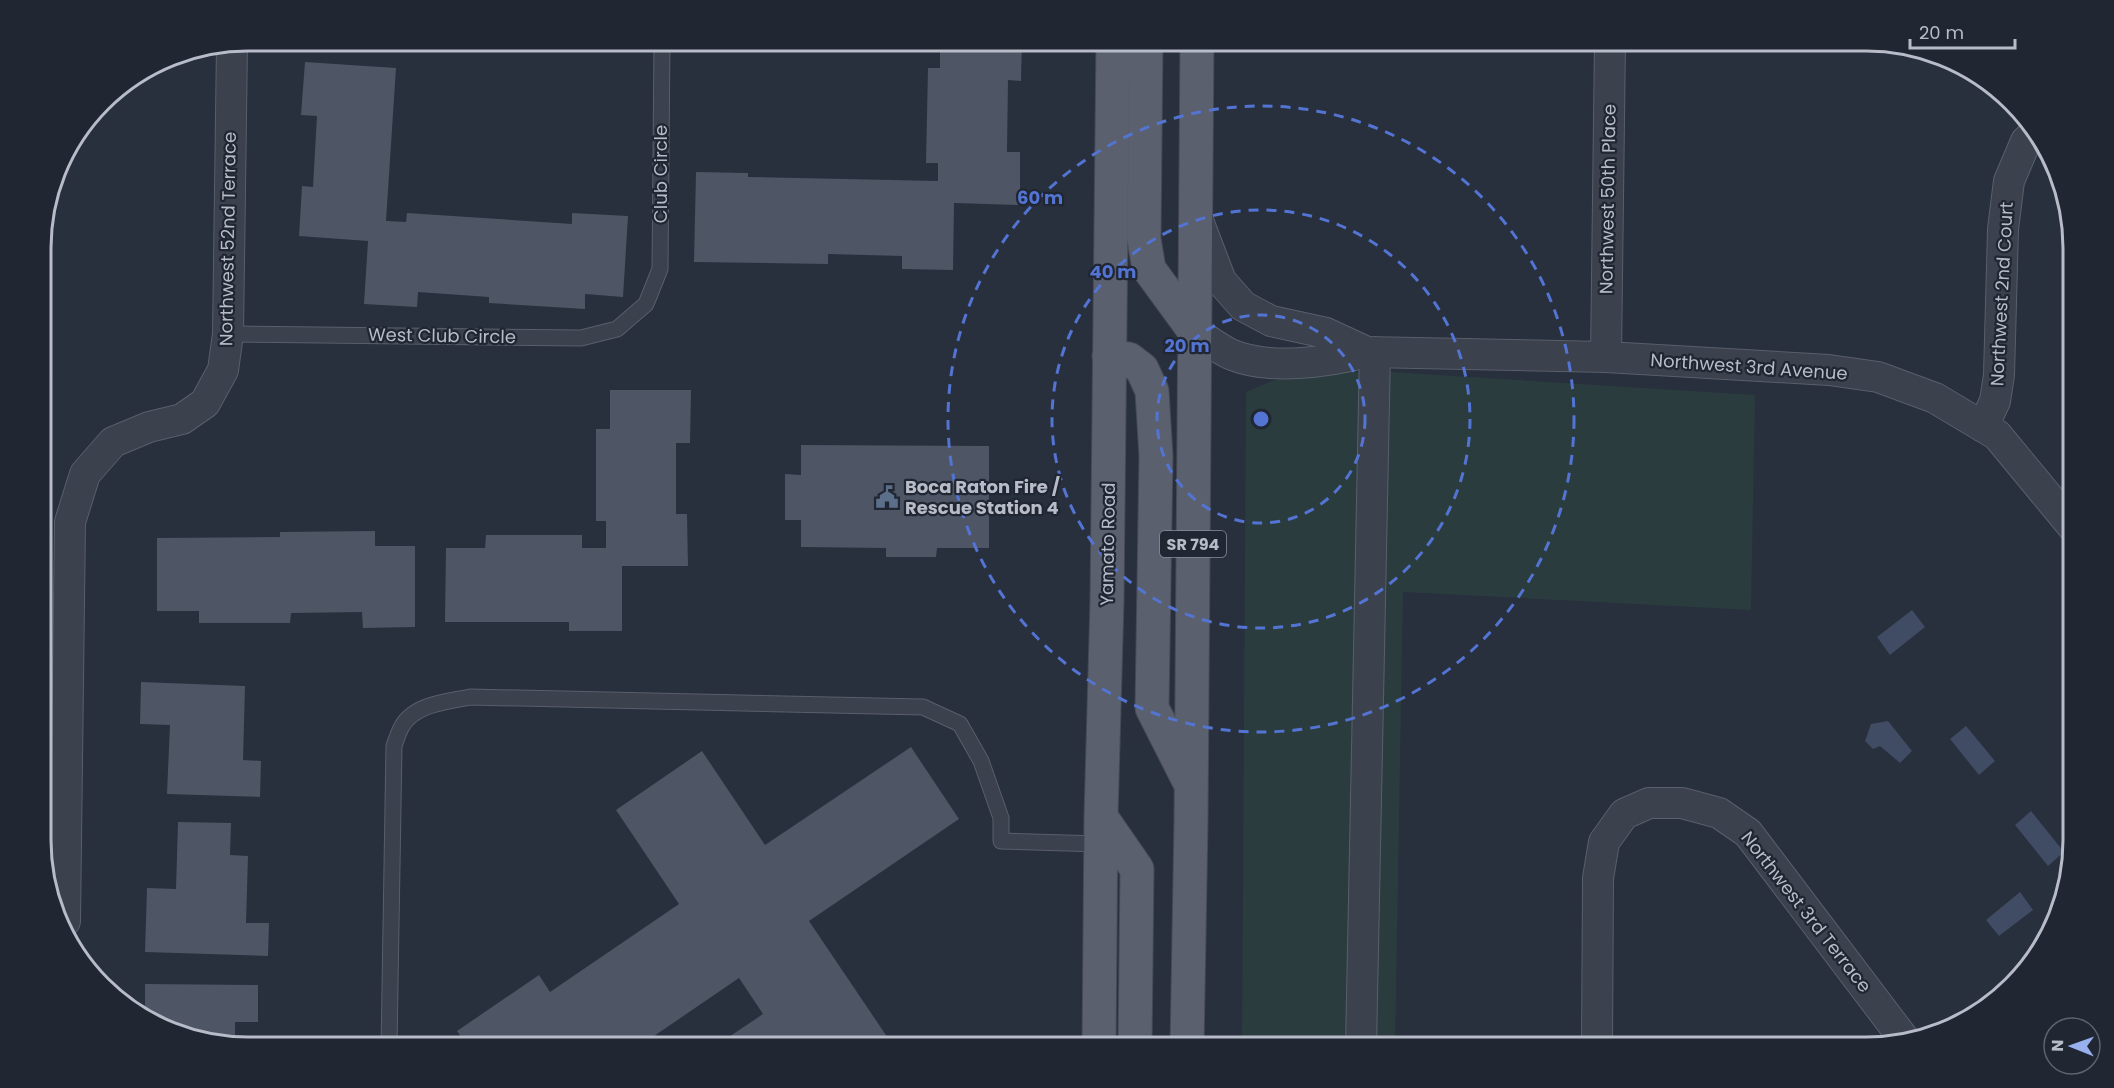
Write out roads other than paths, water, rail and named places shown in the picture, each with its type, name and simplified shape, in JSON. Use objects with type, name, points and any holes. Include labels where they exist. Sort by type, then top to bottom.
[{"type":"main road","name":"Yamato Road","points":[[1099,1037],[1100,831],[1107,601],[1113,51]]},
{"type":"main road","points":[[1146,51],[1143,228],[1149,269],[1195,332]]},
{"type":"main road","name":"SR 794","points":[[1186,1037],[1191,785],[1197,51]]},
{"type":"main road","points":[[1109,356],[1129,358],[1142,369],[1152,391],[1156,456],[1152,708],[1191,785]]},
{"type":"main road","points":[[1100,831],[1137,869],[1135,1037]]},
{"type":"street","name":"Northwest 50th Place","points":[[1606,357],[1610,51]]},
{"type":"street","name":"Northwest 52nd Terrace","points":[[65,912],[70,522],[86,474],[113,442],[149,427],[182,419],[205,403],[223,370],[228,334],[232,52]]},
{"type":"street","name":"Northwest 2nd Court","points":[[1983,427],[1995,401],[1999,375],[2003,240],[2009,181],[2029,138]]},
{"type":"street","name":"Northwest 3rd Avenue","points":[[1196,215],[1221,281],[1243,306],[1271,321],[1326,333],[1371,352]]},
{"type":"street","name":"Northwest 3rd Avenue","points":[[1195,332],[1231,354],[1271,363],[1333,361],[1371,352],[1606,357],[1829,370],[1878,377],[1935,398],[1997,435],[2063,515]]},
{"type":"street","points":[[1361,1037],[1371,352]]},
{"type":"street","name":"Northwest 3rd Terrace","points":[[1597,1037],[1598,878],[1604,842],[1624,814],[1649,802],[1682,803],[1719,813],[1748,833],[1900,1034]]},
{"type":"lane","name":"Club Circle","points":[[646,304],[660,269],[662,51]]},
{"type":"lane","name":"West Club Circle","points":[[228,334],[580,338],[617,329],[646,304]]},
{"type":"lane","points":[[389,1037],[394,746],[401,727],[413,714],[432,705],[470,697],[923,706],[960,724],[981,761],[1001,818],[1001,841],[1100,831]]},
{"type":"water","points":[[1912,610],[1925,627],[1890,655],[1877,637]]},
{"type":"water","points":[[1888,721],[1912,751],[1900,763],[1880,746],[1873,749],[1865,741],[1871,724]]},
{"type":"water","points":[[1966,726],[1995,761],[1979,775],[1950,739]]},
{"type":"water","points":[[2031,811],[2063,853],[2048,866],[2015,825]]},
{"type":"water","points":[[2020,892],[2033,910],[1999,936],[1986,920]]},
{"type":"place","name":"Boca Raton Fire / Rescue Station 4","points":[[887,497]]}]
